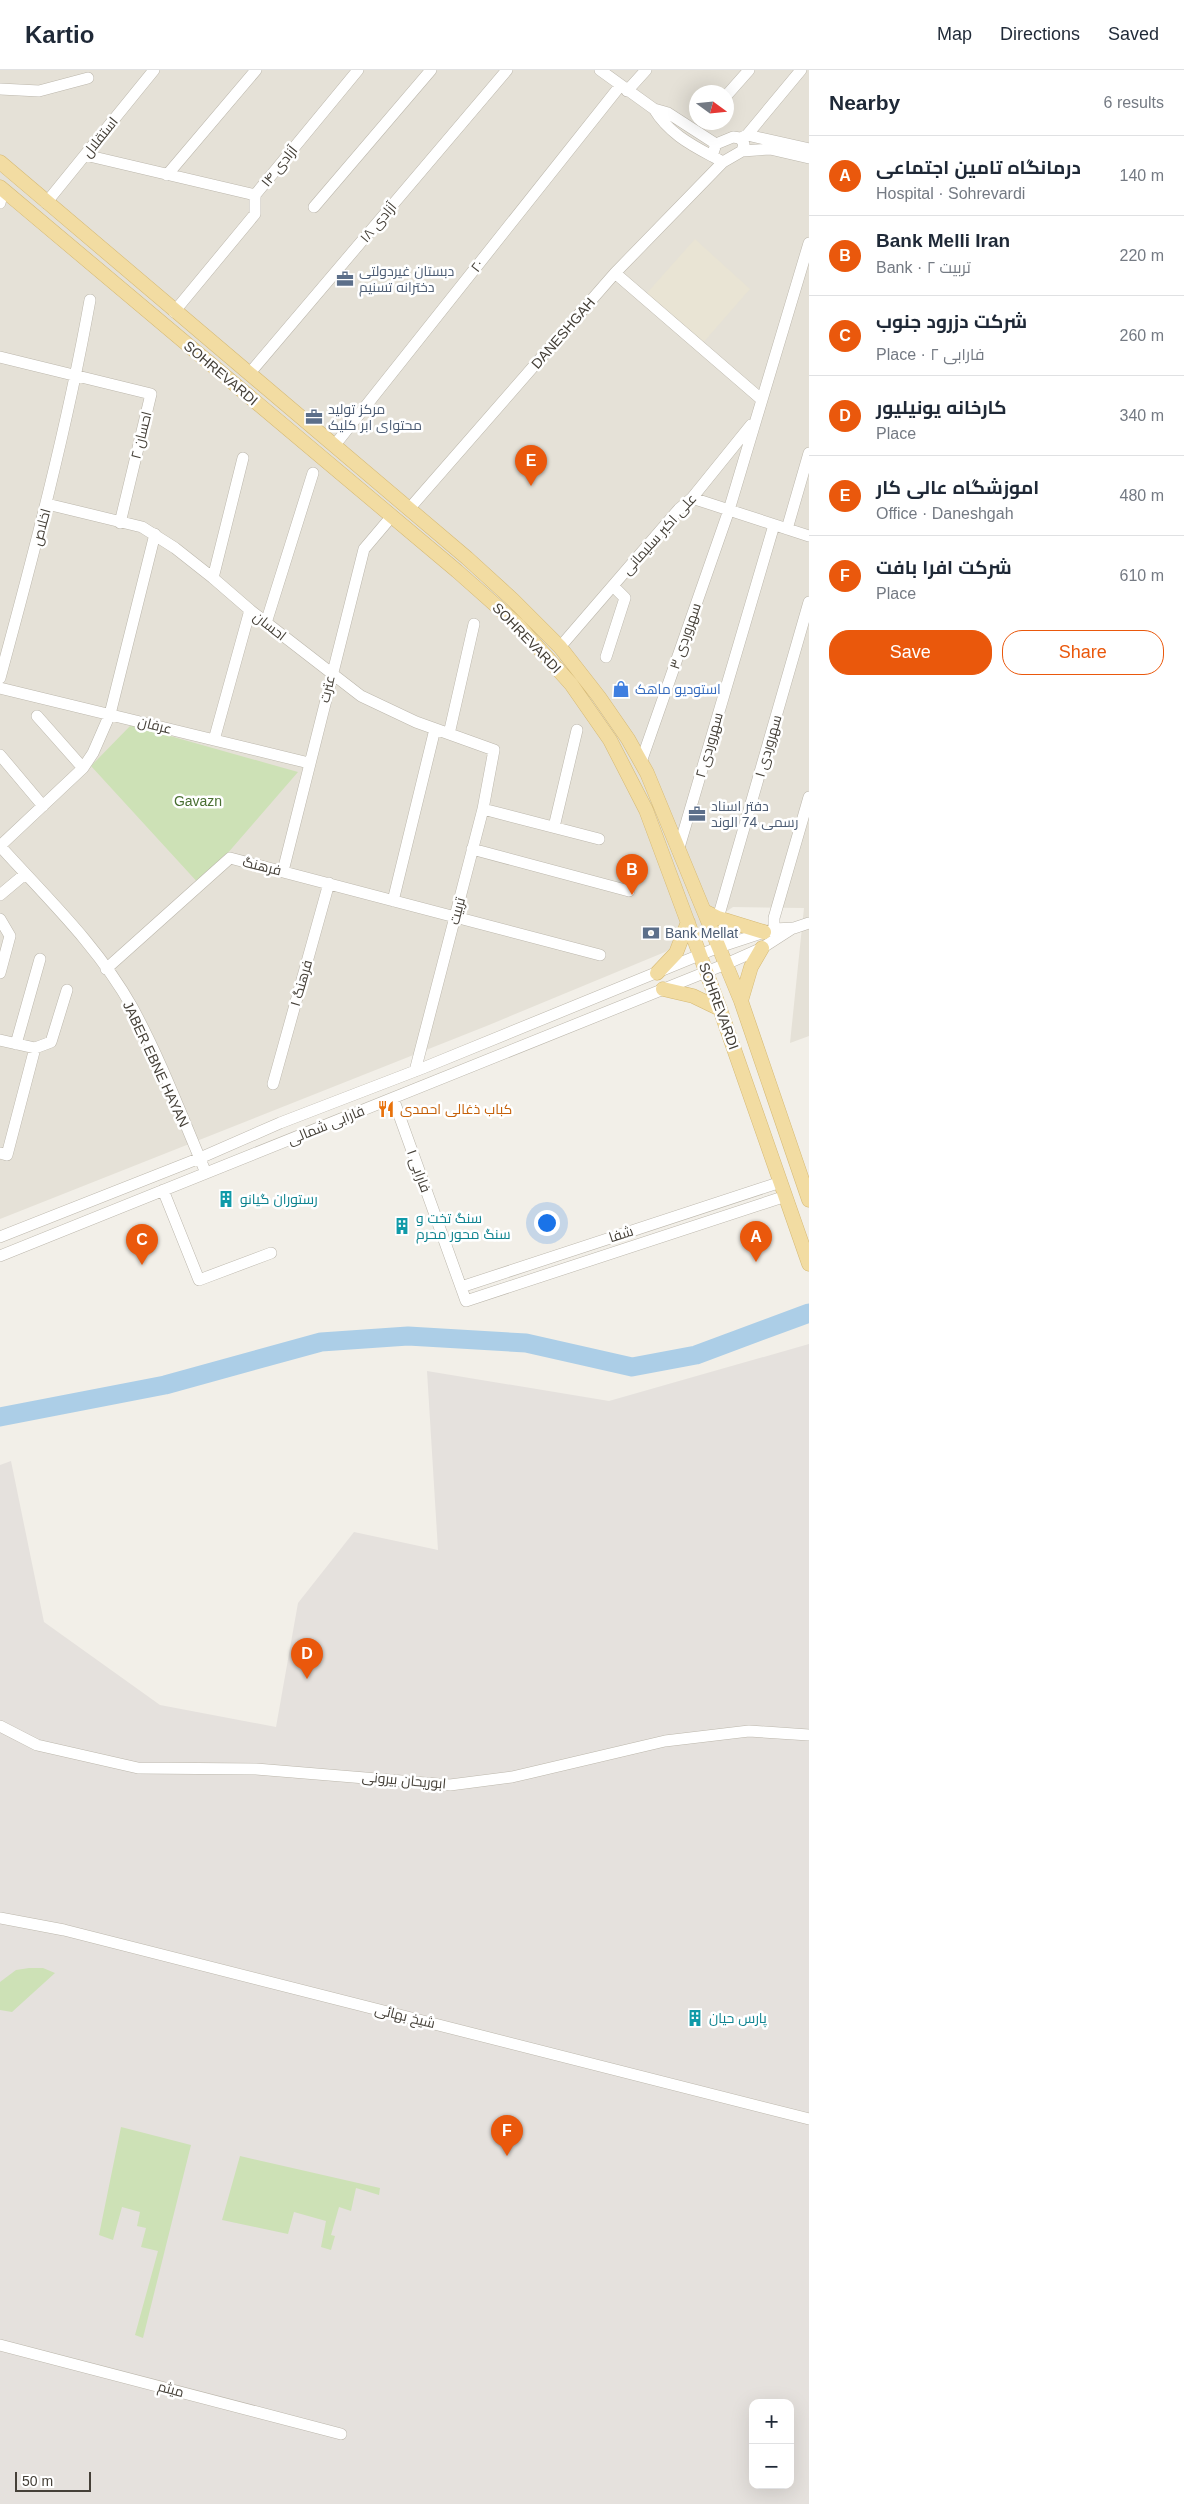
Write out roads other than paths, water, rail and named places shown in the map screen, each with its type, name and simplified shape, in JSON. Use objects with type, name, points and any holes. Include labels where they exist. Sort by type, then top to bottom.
[{"type":"main road","name":"SOHREVARDI","points":[[0,162],[174,312],[409,509],[513,600],[560,647],[599,697],[641,762],[704,911],[741,1001],[809,1200]]},
{"type":"main road","name":"SOHREVARDI","points":[[1,193],[392,516],[518,625],[571,684],[610,740],[646,810],[720,1009],[809,1264]]},
{"type":"main road","points":[[704,911],[718,918],[769,930]]},
{"type":"main road","points":[[651,976],[676,953],[688,922]]},
{"type":"main road","points":[[741,1001],[751,967],[762,948]]},
{"type":"main road","points":[[656,991],[692,996],[720,1009]]},
{"type":"street","name":"استقلال","points":[[46,203],[154,70]]},
{"type":"street","points":[[167,175],[256,70]]},
{"type":"street","name":"آزادی ۱۴","points":[[174,312],[255,214],[255,195],[358,70]]},
{"type":"street","points":[[314,207],[431,70]]},
{"type":"street","name":"آزادی ۱۸","points":[[249,374],[507,70]]},
{"type":"street","name":"۲۰","points":[[334,446],[623,88],[646,70]]},
{"type":"street","points":[[734,87],[749,70]]},
{"type":"street","points":[[801,70],[743,137],[742,151],[770,149],[809,158]]},
{"type":"street","points":[[602,71],[654,109],[668,113],[716,144]]},
{"type":"street","points":[[0,89],[39,92],[88,78]]},
{"type":"street","points":[[654,109],[662,122],[688,144],[723,162]]},
{"type":"street","points":[[712,156],[716,144],[733,137],[743,137],[809,149]]},
{"type":"street","name":"DANESHGAH","points":[[409,509],[615,274],[723,162],[742,151]]},
{"type":"street","points":[[85,155],[255,195]]},
{"type":"street","name":"علی اکبر سلیمانی","points":[[729,510],[809,243]]},
{"type":"street","points":[[615,274],[761,399]]},
{"type":"street","name":"اخلاص","points":[[0,678],[47,504],[76,375],[90,300]]},
{"type":"street","points":[[0,357],[76,375]]},
{"type":"street","name":"احسان ۲","points":[[76,375],[152,394],[120,523]]},
{"type":"street","name":"علی اکبر سلیمانی","points":[[560,647],[679,509],[692,498],[755,420]]},
{"type":"street","points":[[787,529],[809,453]]},
{"type":"street","points":[[213,578],[243,458]]},
{"type":"street","points":[[266,623],[313,473]]},
{"type":"street","points":[[692,498],[809,536]]},
{"type":"street","name":"احسان","points":[[47,504],[142,527],[155,534],[361,696],[393,713],[494,750]]},
{"type":"street","name":"سهروردی ۳","points":[[641,762],[729,510]]},
{"type":"street","name":"عترت","points":[[283,871],[331,673],[364,549],[392,516]]},
{"type":"street","name":"سهروردی ۲","points":[[678,851],[774,525]]},
{"type":"street","points":[[0,846],[83,768],[93,753],[110,714],[155,534]]},
{"type":"street","points":[[606,657],[625,598],[613,586]]},
{"type":"street","name":"سهروردی ۱","points":[[718,918],[809,602]]},
{"type":"street","points":[[214,740],[250,610]]},
{"type":"street","points":[[450,734],[474,624]]},
{"type":"street","points":[[0,632],[12,635]]},
{"type":"street","name":"عرفان","points":[[0,688],[310,763]]},
{"type":"street","points":[[37,716],[83,768]]},
{"type":"street","points":[[393,901],[435,729]]},
{"type":"street","points":[[554,827],[577,730]]},
{"type":"street","name":"تربیت","points":[[416,1071],[483,809],[494,750]]},
{"type":"street","points":[[0,755],[43,806]]},
{"type":"street","points":[[769,930],[809,797]]},
{"type":"street","points":[[483,809],[599,839]]},
{"type":"street","name":"JABER EBNE HAYAN","points":[[0,846],[94,951],[131,1006],[163,1071],[206,1173]]},
{"type":"street","points":[[472,849],[629,891]]},
{"type":"street","name":"فرهنگ","points":[[106,969],[230,858],[600,955]]},
{"type":"street","points":[[0,895],[25,874]]},
{"type":"street","name":"فرهنگ ۱","points":[[273,1084],[329,883]]},
{"type":"street","points":[[0,919],[10,936],[0,973]]},
{"type":"street","points":[[726,964],[762,948],[794,928],[809,923]]},
{"type":"street","points":[[719,947],[769,930],[794,928]]},
{"type":"street","name":"فارابی شمالی","points":[[0,1237],[200,1158],[280,1123],[416,1071],[719,947]]},
{"type":"street","points":[[16,1044],[40,959]]},
{"type":"street","name":"فارابی شمالی","points":[[0,1256],[726,964]]},
{"type":"street","points":[[651,976],[656,991]]},
{"type":"street","points":[[0,1040],[35,1048],[51,1042],[67,990]]},
{"type":"street","points":[[4,1154],[35,1048]]},
{"type":"street","name":"فارابی ۱","points":[[393,1098],[466,1301]]},
{"type":"street","name":"شفا","points":[[461,1287],[780,1182]]},
{"type":"street","points":[[759,1189],[764,1204]]},
{"type":"street","points":[[162,1190],[199,1280],[271,1253]]},
{"type":"street","name":"شفا","points":[[466,1301],[786,1196]]},
{"type":"street","points":[[661,1221],[666,1235]]},
{"type":"street","name":"ابوریحان بیرونی","points":[[0,1726],[37,1745],[138,1768],[256,1769],[450,1785],[512,1777],[665,1741],[749,1731],[809,1735]]},
{"type":"street","name":"شیخ بهائی","points":[[0,1918],[64,1930],[809,2119]]},
{"type":"street","name":"میثم","points":[[0,2345],[342,2434]]},
{"type":"waterway","points":[[0,1417],[165,1385],[321,1342],[408,1336],[526,1343],[632,1367],[696,1355],[809,1313]]},
{"type":"place","name":"دبستان غیردولتی دخترانه تسنیم","points":[[345,279]]},
{"type":"place","name":"مرکز تولید محتوای ابر کلیک","points":[[314,417]]},
{"type":"place","name":"اموزشگاه عالی کار","points":[[531,486]]},
{"type":"place","name":"استودیو ماهک","points":[[621,689]]},
{"type":"place","name":"دفتر اسناد رسمی 74 الوند","points":[[697,814]]},
{"type":"place","name":"Bank Melli Iran","points":[[632,895]]},
{"type":"place","name":"Bank Mellat","points":[[651,933]]},
{"type":"place","name":"کباب ذغالی احمدی","points":[[386,1109]]},
{"type":"place","name":"رستوران گیانو","points":[[226,1199]]},
{"type":"place","name":"سنگ تخت و سنگ محور محرم","points":[[402,1226]]},
{"type":"place","name":"درمانگاه تامین اجتماعی","points":[[756,1262]]},
{"type":"place","name":"شرکت دزرود جنوب","points":[[142,1265]]},
{"type":"place","name":"کارخانه یونیلیور","points":[[307,1679]]},
{"type":"place","name":"پارس حیان","points":[[695,2018]]},
{"type":"place","name":"شرکت افرا بافت","points":[[507,2156]]},
{"type":"park label","name":"Gavazn","points":[[198,801]]}]
